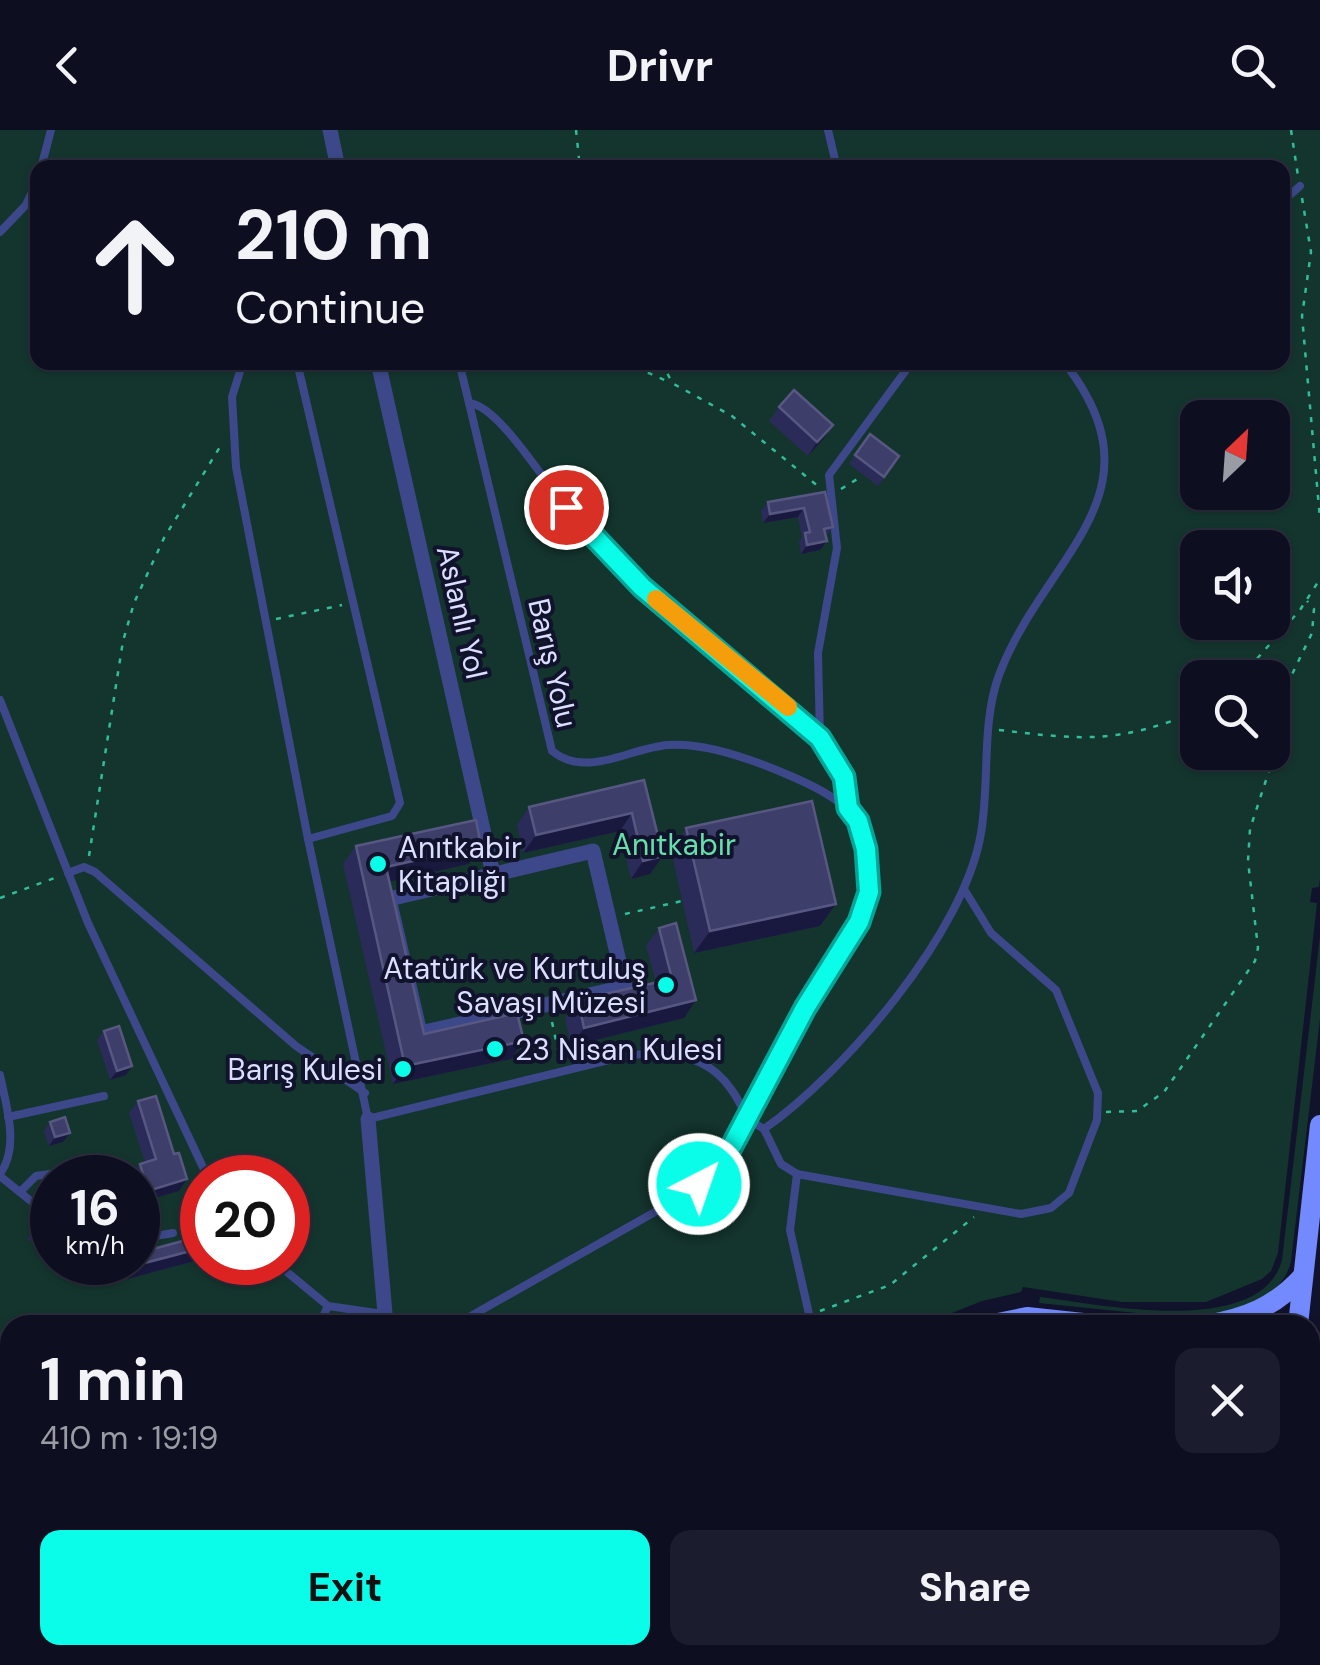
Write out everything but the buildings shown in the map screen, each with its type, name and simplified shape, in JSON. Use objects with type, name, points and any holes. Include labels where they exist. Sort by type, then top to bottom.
[{"type":"main road","points":[[1299,1315],[1320,1125]]},
{"type":"main road","points":[[1243,1315],[1261,1310],[1287,1294],[1303,1276]]},
{"type":"street","points":[[330,130],[336,160]]},
{"type":"street","name":"Aslanlı Yol","points":[[380,370],[492,874]]},
{"type":"street","points":[[593,851],[616,917],[625,987],[420,1033],[389,899],[593,851]]},
{"type":"street","points":[[548,1004],[552,1022]]},
{"type":"street","points":[[514,1012],[518,1029]]},
{"type":"street","points":[[368,1119],[386,1315]]},
{"type":"lane","points":[[43,160],[51,130]]},
{"type":"lane","points":[[828,130],[835,160]]},
{"type":"lane","points":[[1290,195],[1300,186]]},
{"type":"lane","points":[[0,232],[30,197]]},
{"type":"lane","points":[[240,370],[232,397],[232,437],[308,839],[368,1119],[617,1058],[659,1052],[687,1057],[717,1074],[733,1091],[746,1119],[764,1130],[782,1164],[798,1174],[1030,1214],[1063,1200],[1083,1162],[1100,1110],[1095,1081],[1056,990],[991,933],[964,888]]},
{"type":"lane","points":[[299,370],[400,807],[392,816],[308,839]]},
{"type":"lane","points":[[461,370],[469,403],[493,414],[566,507],[642,587],[820,738],[848,787],[848,808],[858,821],[870,882],[864,910],[725,1159],[685,1194],[473,1315]]},
{"type":"lane","points":[[820,738],[818,653],[837,548],[829,490],[834,465],[906,370]]},
{"type":"lane","points":[[764,1130],[838,1064],[888,1008],[964,888],[981,835],[994,692],[1004,663],[1089,516],[1106,476],[1107,453],[1100,424],[1069,370]]},
{"type":"lane","name":"Barış Yolu","points":[[469,403],[552,751],[581,764],[666,745],[684,746],[787,774],[848,808]]},
{"type":"lane","points":[[0,700],[68,874],[197,1155]]},
{"type":"lane","points":[[68,874],[86,867],[296,1046],[365,1093]]},
{"type":"lane","points":[[0,1076],[10,1154],[0,1175],[30,1200]]},
{"type":"lane","points":[[8,1118],[104,1096]]},
{"type":"lane","points":[[798,1174],[790,1230],[809,1314]]},
{"type":"lane","points":[[20,1192],[30,1182]]},
{"type":"lane","points":[[160,1235],[173,1233]]},
{"type":"lane","points":[[303,1285],[328,1306],[365,1315]]},
{"type":"lane","points":[[324,1315],[328,1306]]},
{"type":"path","points":[[576,130],[579,160]]},
{"type":"path","points":[[1291,130],[1311,252],[1302,316],[1320,519]]},
{"type":"path","points":[[641,370],[732,416],[818,486],[829,490],[850,486],[859,478]]},
{"type":"path","points":[[666,370],[672,384]]},
{"type":"path","points":[[86,867],[123,641],[134,602],[149,566],[212,456],[232,437]]},
{"type":"path","points":[[1256,660],[1307,601],[1320,580]]},
{"type":"path","points":[[1100,1110],[1127,1113],[1154,1101],[1192,1056],[1256,961],[1250,829],[1287,716],[1284,692],[1314,626],[1314,610],[1307,601]]},
{"type":"path","points":[[265,622],[353,603]]},
{"type":"path","points":[[990,728],[1072,739],[1113,738],[1180,717]]},
{"type":"path","points":[[0,898],[68,874]]},
{"type":"path","points":[[616,917],[682,901]]},
{"type":"path","points":[[552,1022],[558,1049]]},
{"type":"path","points":[[518,1029],[524,1056]]},
{"type":"path","points":[[806,1315],[890,1285],[983,1207]]},
{"type":"green space","name":"Anıtkabir","points":[[0,130],[1320,130],[1320,878],[1319,887],[1312,888],[1310,902],[1317,903],[1278,1253],[1271,1271],[1262,1279],[1206,1302],[1122,1302],[1023,1287],[1021,1292],[947,1315],[0,1315]]},
{"type":"green space","points":[[1320,936],[1320,1019],[1291,1261],[1278,1286],[1254,1303],[1218,1315],[1157,1315],[1039,1303],[1040,1297],[1136,1309],[1211,1308],[1243,1300],[1268,1285],[1282,1260]]},
{"type":"slow traffic","points":[[656,599],[788,707]]},
{"type":"place","name":"Anıtkabir Kitaplığı","points":[[378,864]]},
{"type":"place","name":"Atatürk ve Kurtuluş Savaşı Müzesi","points":[[666,985]]},
{"type":"place","name":"23 Nisan Kulesi","points":[[495,1049]]},
{"type":"place","name":"Barış Kulesi","points":[[403,1069]]},
{"type":"route","points":[[566,507],[642,587],[820,738],[844,777],[850,794],[848,808],[858,821],[866,849],[869,892],[859,922],[805,1008],[725,1159],[699,1184]]}]
